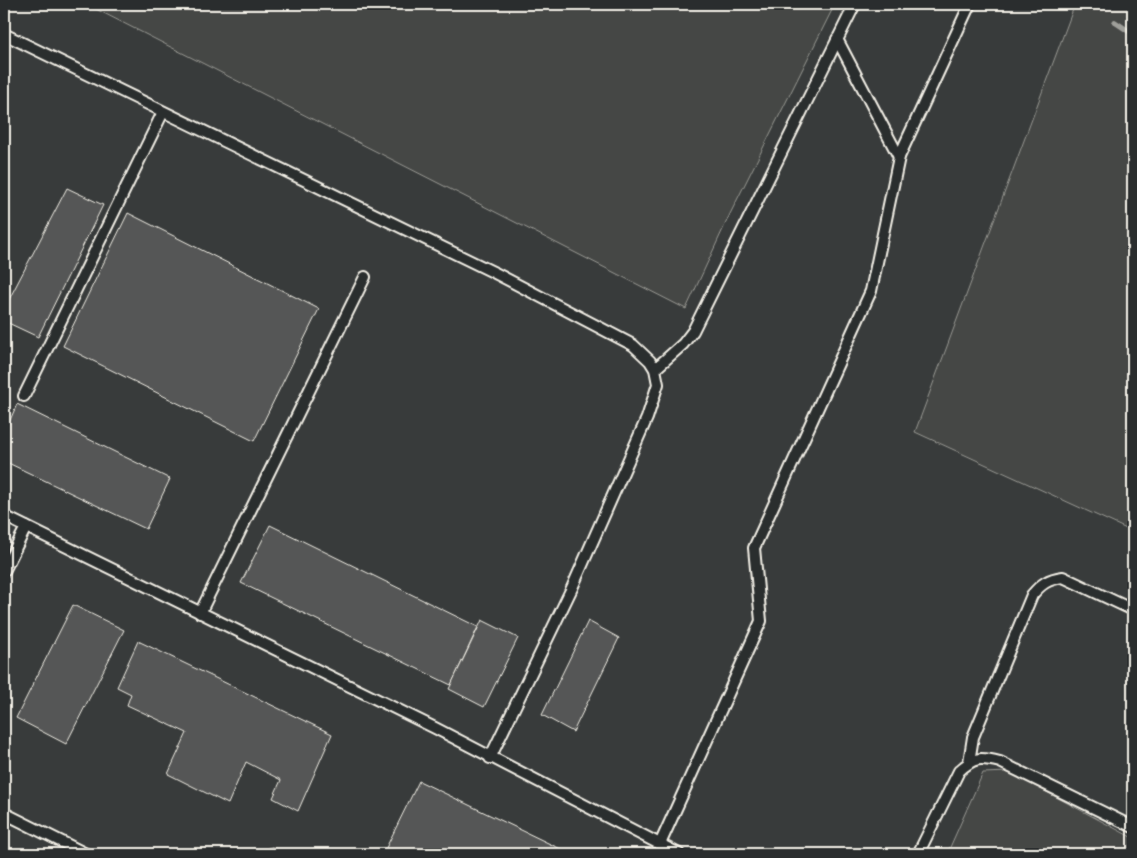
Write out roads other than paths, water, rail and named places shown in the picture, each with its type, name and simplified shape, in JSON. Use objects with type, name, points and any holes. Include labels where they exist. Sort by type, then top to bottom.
[{"type":"lane","points":[[655,369],[683,344],[693,331],[855,4]]},
{"type":"lane","points":[[660,844],[761,621],[754,548],[871,291],[899,157],[970,4]]},
{"type":"lane","points":[[4,34],[495,273],[633,345],[650,360],[655,369],[658,384],[647,418],[572,588],[490,758]]},
{"type":"lane","points":[[837,39],[899,157]]},
{"type":"lane","points":[[24,396],[164,112]]},
{"type":"lane","points":[[200,613],[365,277]]},
{"type":"lane","points":[[4,516],[436,728],[490,758],[680,854]]},
{"type":"lane","points":[[4,571],[26,527]]},
{"type":"lane","points":[[969,762],[973,736],[1032,596],[1041,584],[1053,578],[1063,577],[1133,610]]},
{"type":"lane","points":[[918,854],[959,772],[969,762],[982,758],[1000,762],[1133,827]]},
{"type":"lane","points":[[4,814],[86,854]]},
{"type":"waterway","points":[[1115,22],[1133,34]]}]
